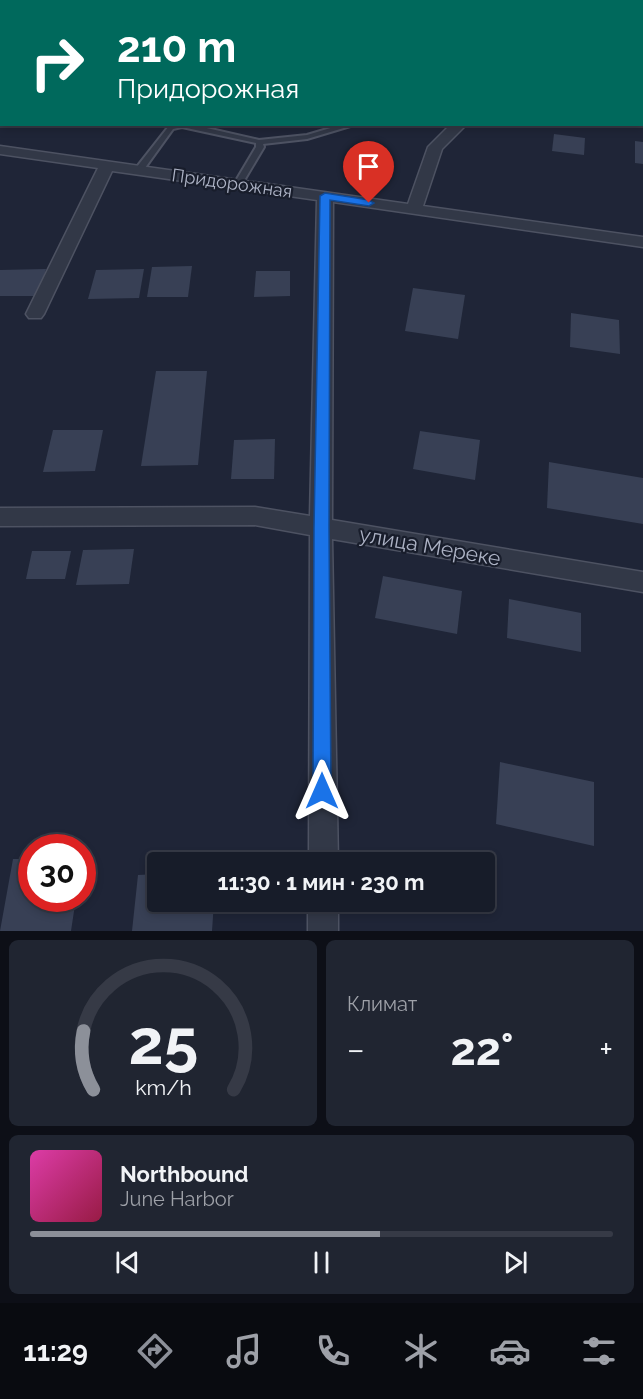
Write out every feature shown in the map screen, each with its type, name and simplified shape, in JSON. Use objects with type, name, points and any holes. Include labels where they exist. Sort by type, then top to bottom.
[{"type":"street","points":[[414,210],[435,147],[451,126]]},
{"type":"street","name":"Придорожная","points":[[0,150],[643,242]]},
{"type":"street","points":[[35,314],[107,165]]},
{"type":"street","points":[[323,852],[321,528],[325,196]]},
{"type":"street","name":"улица Мереке","points":[[0,518],[84,515],[255,516],[643,582]]},
{"type":"street","points":[[323,912],[323,931]]},
{"type":"lane","points":[[139,170],[171,127],[203,129],[259,142],[307,137],[347,126]]},
{"type":"lane","points":[[238,184],[260,147],[259,142]]},
{"type":"building","points":[[554,134],[585,138],[584,155],[552,151]]},
{"type":"building","points":[[635,141],[643,142],[643,164],[635,163]]},
{"type":"building","points":[[192,266],[188,297],[147,297],[152,267]]},
{"type":"building","points":[[46,269],[38,296],[0,296],[0,270]]},
{"type":"building","points":[[144,269],[139,298],[88,299],[96,270]]},
{"type":"building","points":[[256,271],[290,271],[290,296],[254,297]]},
{"type":"building","points":[[413,288],[465,295],[458,339],[405,331]]},
{"type":"building","points":[[571,313],[619,320],[620,354],[570,347]]},
{"type":"building","points":[[156,371],[207,371],[198,465],[141,466]]},
{"type":"building","points":[[53,430],[103,430],[95,471],[43,472]]},
{"type":"building","points":[[420,431],[480,440],[475,480],[413,469]]},
{"type":"building","points":[[275,439],[274,479],[231,479],[234,440]]},
{"type":"building","points":[[549,462],[643,478],[643,524],[547,508]]},
{"type":"building","points":[[134,549],[129,584],[76,585],[83,550]]},
{"type":"building","points":[[32,551],[71,551],[65,579],[26,579]]},
{"type":"building","points":[[383,576],[462,591],[457,634],[375,618]]},
{"type":"building","points":[[509,599],[581,613],[581,652],[507,638]]},
{"type":"building","points":[[500,762],[594,782],[594,846],[496,824]]},
{"type":"building","points":[[13,859],[18,859],[18,912],[74,912],[71,931],[0,931]]},
{"type":"building","points":[[138,875],[147,875],[147,912],[213,912],[212,931],[132,931]]},
{"type":"route","points":[[322,791],[321,528],[325,196],[369,203]]}]
